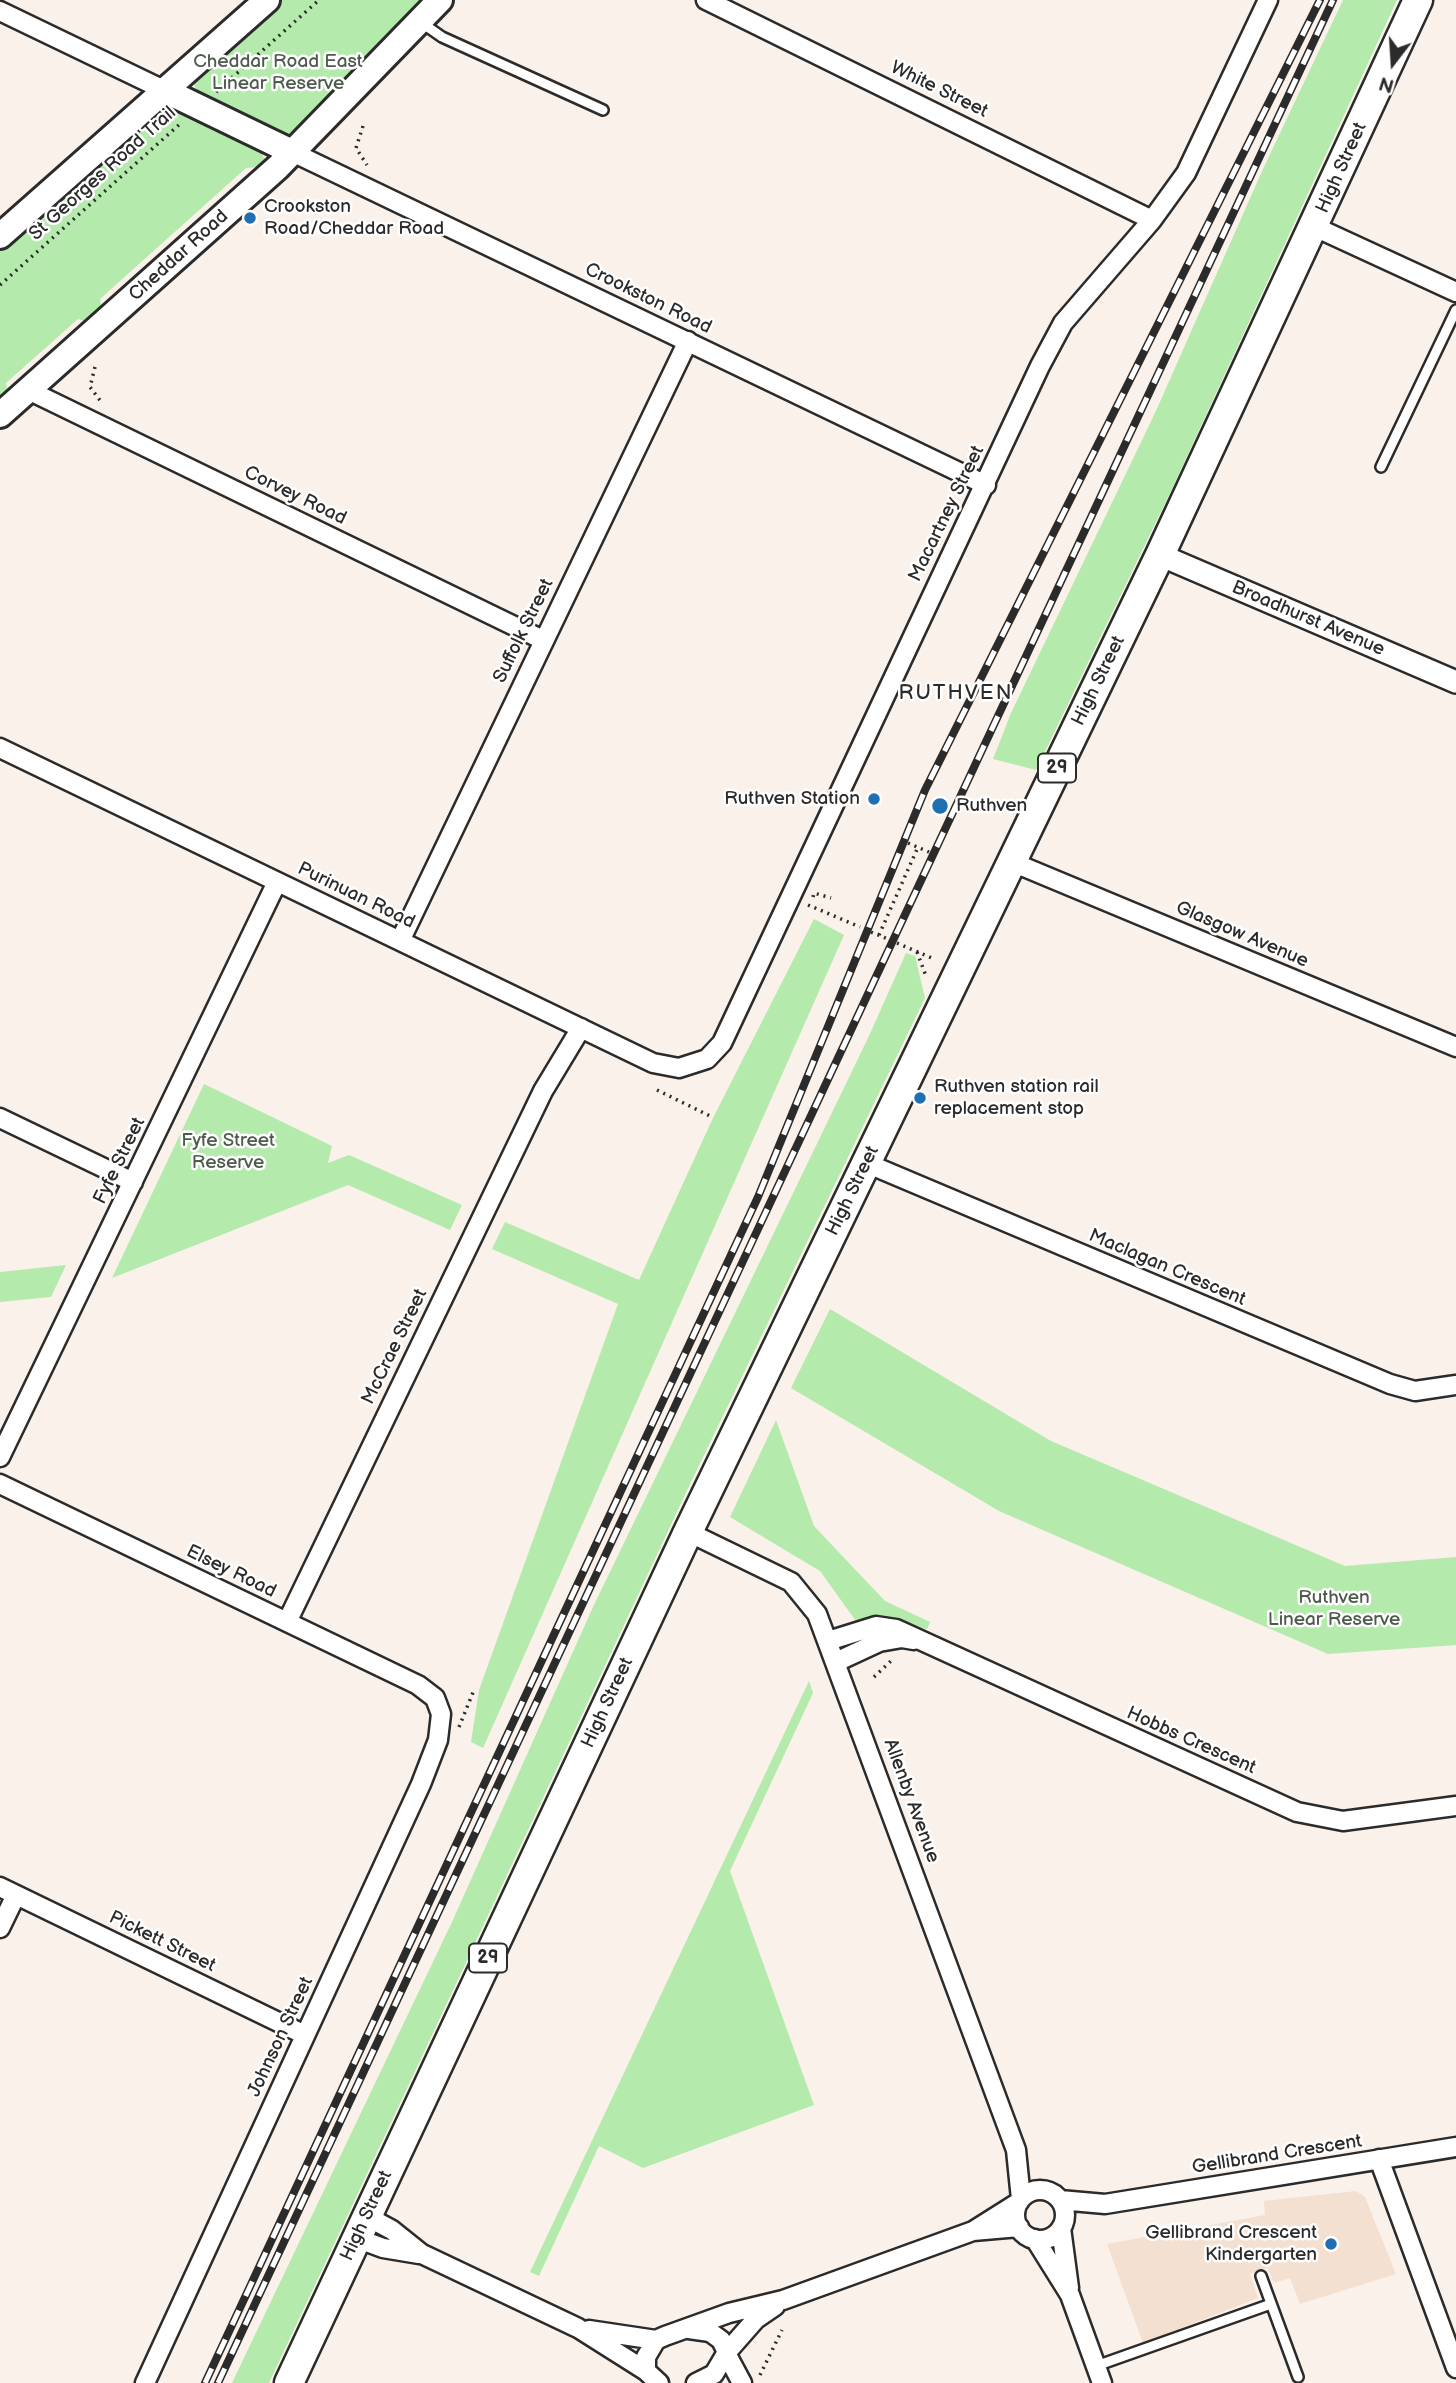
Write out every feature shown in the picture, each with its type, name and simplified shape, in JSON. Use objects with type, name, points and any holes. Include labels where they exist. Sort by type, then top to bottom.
[{"type":"main road","points":[[0,236],[267,0]]},
{"type":"main road","name":"Cheddar Road","points":[[0,415],[292,152],[440,0]]},
{"type":"main road","name":"High Street","points":[[289,2383],[688,1532],[1160,555],[1315,227],[1418,0]]},
{"type":"main road","points":[[166,92],[292,152]]},
{"type":"street","name":"White Street","points":[[706,0],[1152,220]]},
{"type":"street","name":"Macartney Street","points":[[697,1064],[722,1044],[1063,323],[1152,220],[1185,173],[1268,0]]},
{"type":"street","points":[[0,11],[166,92]]},
{"type":"street","name":"Crookston Road","points":[[292,152],[986,485]]},
{"type":"street","points":[[1315,227],[1456,292]]},
{"type":"street","name":"Suffolk Street","points":[[400,941],[688,341]]},
{"type":"street","name":"Corvey Road","points":[[28,390],[543,640]]},
{"type":"street","name":"Broadhurst Avenue","points":[[1160,555],[1456,682]]},
{"type":"street","name":"Purinuan Road","points":[[0,748],[661,1066],[679,1068],[697,1064]]},
{"type":"street","name":"Glasgow Avenue","points":[[1012,862],[1456,1048]]},
{"type":"street","name":"Fyfe Street","points":[[0,1457],[277,882]]},
{"type":"street","name":"McCrae Street","points":[[286,1622],[574,1025]]},
{"type":"street","points":[[0,1118],[133,1182]]},
{"type":"street","name":"Maclagan Crescent","points":[[866,1163],[1390,1384],[1415,1391],[1456,1385]]},
{"type":"street","name":"Elsey Road","points":[[0,1484],[418,1685],[428,1691],[439,1705]]},
{"type":"street","name":"Allenby Avenue","points":[[688,1532],[791,1582],[817,1614],[1016,2150],[1044,2190]]},
{"type":"street","name":"Hobbs Crescent","points":[[828,1641],[876,1626],[896,1629],[1297,1812],[1343,1821],[1456,1806]]},
{"type":"street","name":"Hobbs Crescent","points":[[836,1662],[879,1642],[902,1638],[921,1641]]},
{"type":"street","name":"Johnson Street","points":[[145,2383],[432,1759],[441,1726],[439,1705]]},
{"type":"street","points":[[0,1928],[8,1891]]},
{"type":"street","name":"Pickett Street","points":[[8,1891],[305,2035]]},
{"type":"street","name":"Gellibrand Crescent","points":[[1060,2200],[1105,2204],[1456,2147]]},
{"type":"street","name":"Allenby Avenue","points":[[1016,2150],[1020,2201]]},
{"type":"street","points":[[1379,2160],[1456,2368]]},
{"type":"street","points":[[578,2328],[656,2340],[729,2313],[783,2300],[973,2231],[1020,2201],[1027,2193],[1044,2190],[1060,2200],[1065,2212],[1062,2226],[1070,2295]]},
{"type":"street","points":[[1020,2201],[1015,2215],[1019,2227],[1035,2239],[1070,2295],[1099,2374]]},
{"type":"street","name":"Gellibrand Crescent","points":[[1062,2226],[1105,2204]]},
{"type":"street","points":[[1035,2239],[1051,2237],[1062,2226]]},
{"type":"street","points":[[361,2227],[392,2230],[422,2254],[578,2328],[651,2379]]},
{"type":"street","points":[[973,2231],[1019,2227]]},
{"type":"street","points":[[705,2382],[722,2365],[727,2354],[756,2319],[783,2300]]},
{"type":"street","points":[[689,2329],[709,2332],[721,2340],[742,2383]]},
{"type":"street","points":[[651,2379],[646,2357],[656,2340]]},
{"type":"lane","points":[[418,20],[442,37],[603,110]]},
{"type":"lane","points":[[1381,467],[1456,310]]},
{"type":"lane","points":[[1261,2276],[1298,2377]]},
{"type":"lane","points":[[1099,2374],[1271,2304]]},
{"type":"path","name":"St Georges Road Trail","points":[[0,285],[319,0]]},
{"type":"path","points":[[363,126],[355,148],[367,165]]},
{"type":"path","points":[[95,367],[90,387],[102,403]]},
{"type":"path","points":[[908,843],[929,852]]},
{"type":"path","points":[[879,935],[918,847]]},
{"type":"path","points":[[831,898],[814,893],[809,905],[860,927]]},
{"type":"path","points":[[871,932],[888,939]]},
{"type":"path","points":[[897,943],[934,959]]},
{"type":"path","points":[[917,951],[926,976]]},
{"type":"path","points":[[657,1090],[710,1116]]},
{"type":"path","points":[[874,1677],[896,1656]]},
{"type":"path","points":[[760,2375],[782,2330]]},
{"type":"shaded area","points":[[1356,2191],[1365,2197],[1396,2274],[1300,2304],[1290,2278],[1274,2283],[1268,2268],[1250,2274],[1258,2298],[1143,2343],[1107,2244],[1265,2215],[1264,2201]]},
{"type":"green space","name":"Cheddar Road East Linear Reserve","points":[[278,0],[424,0],[297,131],[281,136],[200,95],[192,82]]},
{"type":"green space","points":[[1343,0],[1397,0],[1172,489],[1036,770],[993,759],[1011,713],[1155,413],[1263,169]]},
{"type":"green space","name":"Cheddar Road East Linear Reserve","points":[[160,107],[191,115],[259,148],[266,162],[259,167],[246,168],[100,299],[102,309],[88,322],[78,319],[6,383],[8,394],[0,399],[0,246]]},
{"type":"green space","points":[[814,919],[844,935],[483,1748],[471,1742],[479,1690],[618,1304],[492,1249],[505,1222],[639,1280],[712,1120]]},
{"type":"green space","points":[[906,953],[915,956],[925,998],[691,1482],[269,2383],[232,2383],[452,1922],[593,1607],[869,1036]]},
{"type":"green space","name":"Fyfe Street Reserve","points":[[204,1084],[332,1146],[328,1163],[349,1155],[462,1205],[450,1230],[348,1185],[112,1278]]},
{"type":"green space","points":[[66,1265],[51,1297],[0,1302],[0,1272]]},
{"type":"green space","name":"Ruthven Linear Reserve","points":[[830,1309],[1051,1441],[1345,1566],[1456,1557],[1456,1645],[1328,1654],[999,1511],[791,1388]]},
{"type":"green space","points":[[776,1420],[814,1526],[885,1601],[930,1622],[927,1629],[881,1619],[856,1621],[820,1571],[730,1517]]},
{"type":"green space","points":[[809,1681],[813,1693],[730,1871],[814,2105],[643,2168],[599,2146],[539,2276],[530,2272]]},
{"type":"railway","points":[[205,2383],[758,1197],[925,790],[1320,0]]},
{"type":"railway","points":[[218,2383],[1333,0]]},
{"type":"place","name":"Crookston Road/Cheddar Road","points":[[250,218]]},
{"type":"place","name":"Ruthven Station","points":[[874,799]]},
{"type":"place","name":"Ruthven","points":[[940,806]]},
{"type":"place","name":"Ruthven station rail replacement stop","points":[[920,1098]]},
{"type":"place","name":"Gellibrand Crescent Kindergarten","points":[[1331,2244]]},
{"type":"district","name":"RUTHVEN","points":[[956,694]]}]
